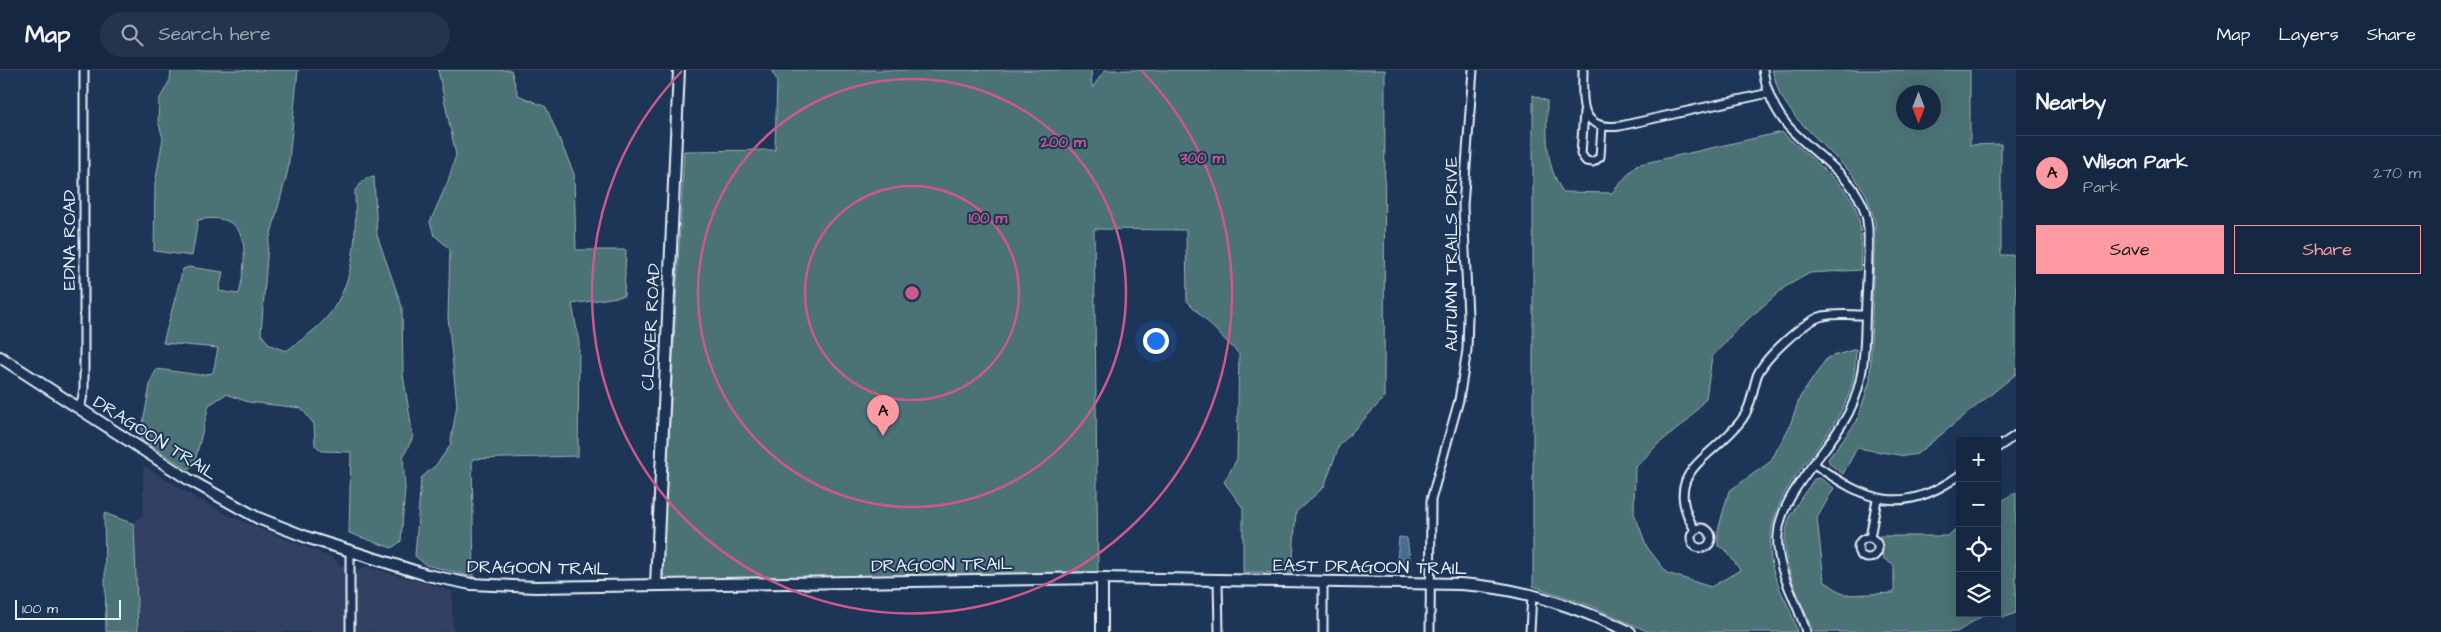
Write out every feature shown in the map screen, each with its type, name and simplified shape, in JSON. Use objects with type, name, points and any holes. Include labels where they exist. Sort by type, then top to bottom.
[{"type":"street","name":"EDNA ROAD","points":[[80,410],[84,389],[84,70]]},
{"type":"street","name":"CLOVER ROAD","points":[[656,585],[679,70]]},
{"type":"street","name":"AUTUMN TRAILS DRIVE","points":[[1430,632],[1431,500],[1459,400],[1467,350],[1468,316],[1463,206],[1473,70]]},
{"type":"street","points":[[1583,70],[1584,112],[1581,154],[1586,160],[1594,162],[1600,158],[1602,126]]},
{"type":"street","points":[[1762,70],[1769,93],[1786,124],[1849,182],[1863,205],[1868,228],[1863,361],[1859,389],[1849,414],[1784,510],[1778,534],[1777,550],[1780,566],[1806,632]]},
{"type":"street","points":[[1584,112],[1589,119],[1602,126],[1620,126],[1769,93]]},
{"type":"street","points":[[1695,530],[1688,518],[1682,498],[1685,480],[1698,461],[1744,416],[1762,367],[1811,321],[1835,314],[1865,315]]},
{"type":"street","name":"DRAGOON TRAIL","points":[[0,357],[80,410],[225,501],[281,527],[427,575],[472,584],[536,587],[1102,578]]},
{"type":"street","points":[[2001,445],[2016,435]]},
{"type":"street","points":[[1814,464],[1848,488],[1877,499],[1898,500],[1923,496],[1956,478]]},
{"type":"street","points":[[1870,538],[1877,499]]},
{"type":"street","points":[[350,551],[350,632]]},
{"type":"street","name":"EAST DRAGOON TRAIL","points":[[1102,578],[1430,583],[1484,586],[1532,594],[1583,611],[1630,632]]},
{"type":"street","points":[[1102,578],[1102,632]]},
{"type":"street","points":[[1218,580],[1219,632]]},
{"type":"street","points":[[1323,582],[1323,632]]},
{"type":"street","points":[[1530,632],[1532,594]]},
{"type":"shaded area","points":[[143,465],[196,498],[241,521],[333,558],[340,565],[359,570],[366,566],[452,591],[453,632],[138,632],[134,524],[143,514]]},
{"type":"shaded area","points":[[1399,537],[1407,538],[1410,559],[1405,562],[1397,561]]},
{"type":"green space","points":[[171,70],[298,70],[288,170],[268,245],[261,334],[270,345],[286,351],[318,326],[338,302],[350,272],[353,256],[355,190],[366,178],[374,177],[377,235],[402,307],[403,374],[413,437],[403,457],[405,488],[401,541],[392,548],[349,533],[351,452],[322,451],[315,445],[314,424],[301,408],[248,402],[226,394],[209,405],[194,465],[188,469],[140,439],[151,380],[157,369],[200,375],[213,373],[218,348],[163,343],[183,269],[189,267],[223,272],[219,291],[239,294],[244,265],[242,239],[237,229],[229,222],[216,219],[198,220],[192,256],[154,251],[155,184],[163,138],[158,121],[159,100],[170,80]]},
{"type":"green space","points":[[438,70],[511,70],[518,95],[546,107],[574,174],[576,250],[626,250],[624,296],[572,304],[579,342],[578,456],[472,459],[474,577],[426,565],[415,556],[421,478],[436,465],[450,446],[457,405],[448,317],[450,249],[434,235],[430,222],[448,181],[456,155]]},
{"type":"green space","points":[[771,70],[1091,70],[1092,88],[1105,70],[1385,70],[1384,398],[1339,446],[1324,487],[1296,512],[1292,573],[1243,572],[1243,508],[1224,482],[1237,459],[1239,354],[1187,301],[1186,230],[1094,229],[1098,574],[674,581],[664,576],[662,572],[684,151],[775,150],[777,80]]},
{"type":"green space","points":[[1772,70],[1970,70],[1970,145],[2001,144],[2001,255],[2016,255],[2016,374],[1917,454],[1905,456],[1857,448],[1843,474],[1830,464],[1828,459],[1857,421],[1870,380],[1875,221],[1866,194],[1853,175],[1796,118],[1780,95]]},
{"type":"green space","points":[[1533,95],[1547,101],[1548,148],[1552,170],[1563,192],[1612,193],[1636,165],[1782,132],[1842,187],[1854,204],[1860,232],[1860,270],[1810,273],[1785,287],[1740,326],[1712,357],[1706,398],[1686,422],[1658,444],[1635,468],[1634,513],[1647,547],[1667,573],[1711,587],[1740,570],[1725,549],[1718,546],[1718,530],[1729,491],[1770,462],[1789,428],[1800,397],[1827,358],[1856,349],[1854,377],[1839,416],[1786,491],[1777,511],[1771,534],[1773,569],[1797,632],[1649,632],[1592,606],[1533,586]]},
{"type":"green space","points":[[1820,478],[1834,488],[1817,518],[1824,581],[1845,595],[1894,593],[1894,566],[1883,558],[1879,536],[1947,536],[1956,530],[1956,617],[1981,617],[1957,632],[1813,632],[1790,574],[1785,544],[1786,529],[1793,510],[1814,479]]},
{"type":"green space","points":[[2016,492],[2016,613],[2003,618],[2001,615],[2001,501]]},
{"type":"green space","points":[[104,513],[134,524],[138,632],[106,632]]},
{"type":"place","name":"Wilson Park","points":[[883,436]]}]
